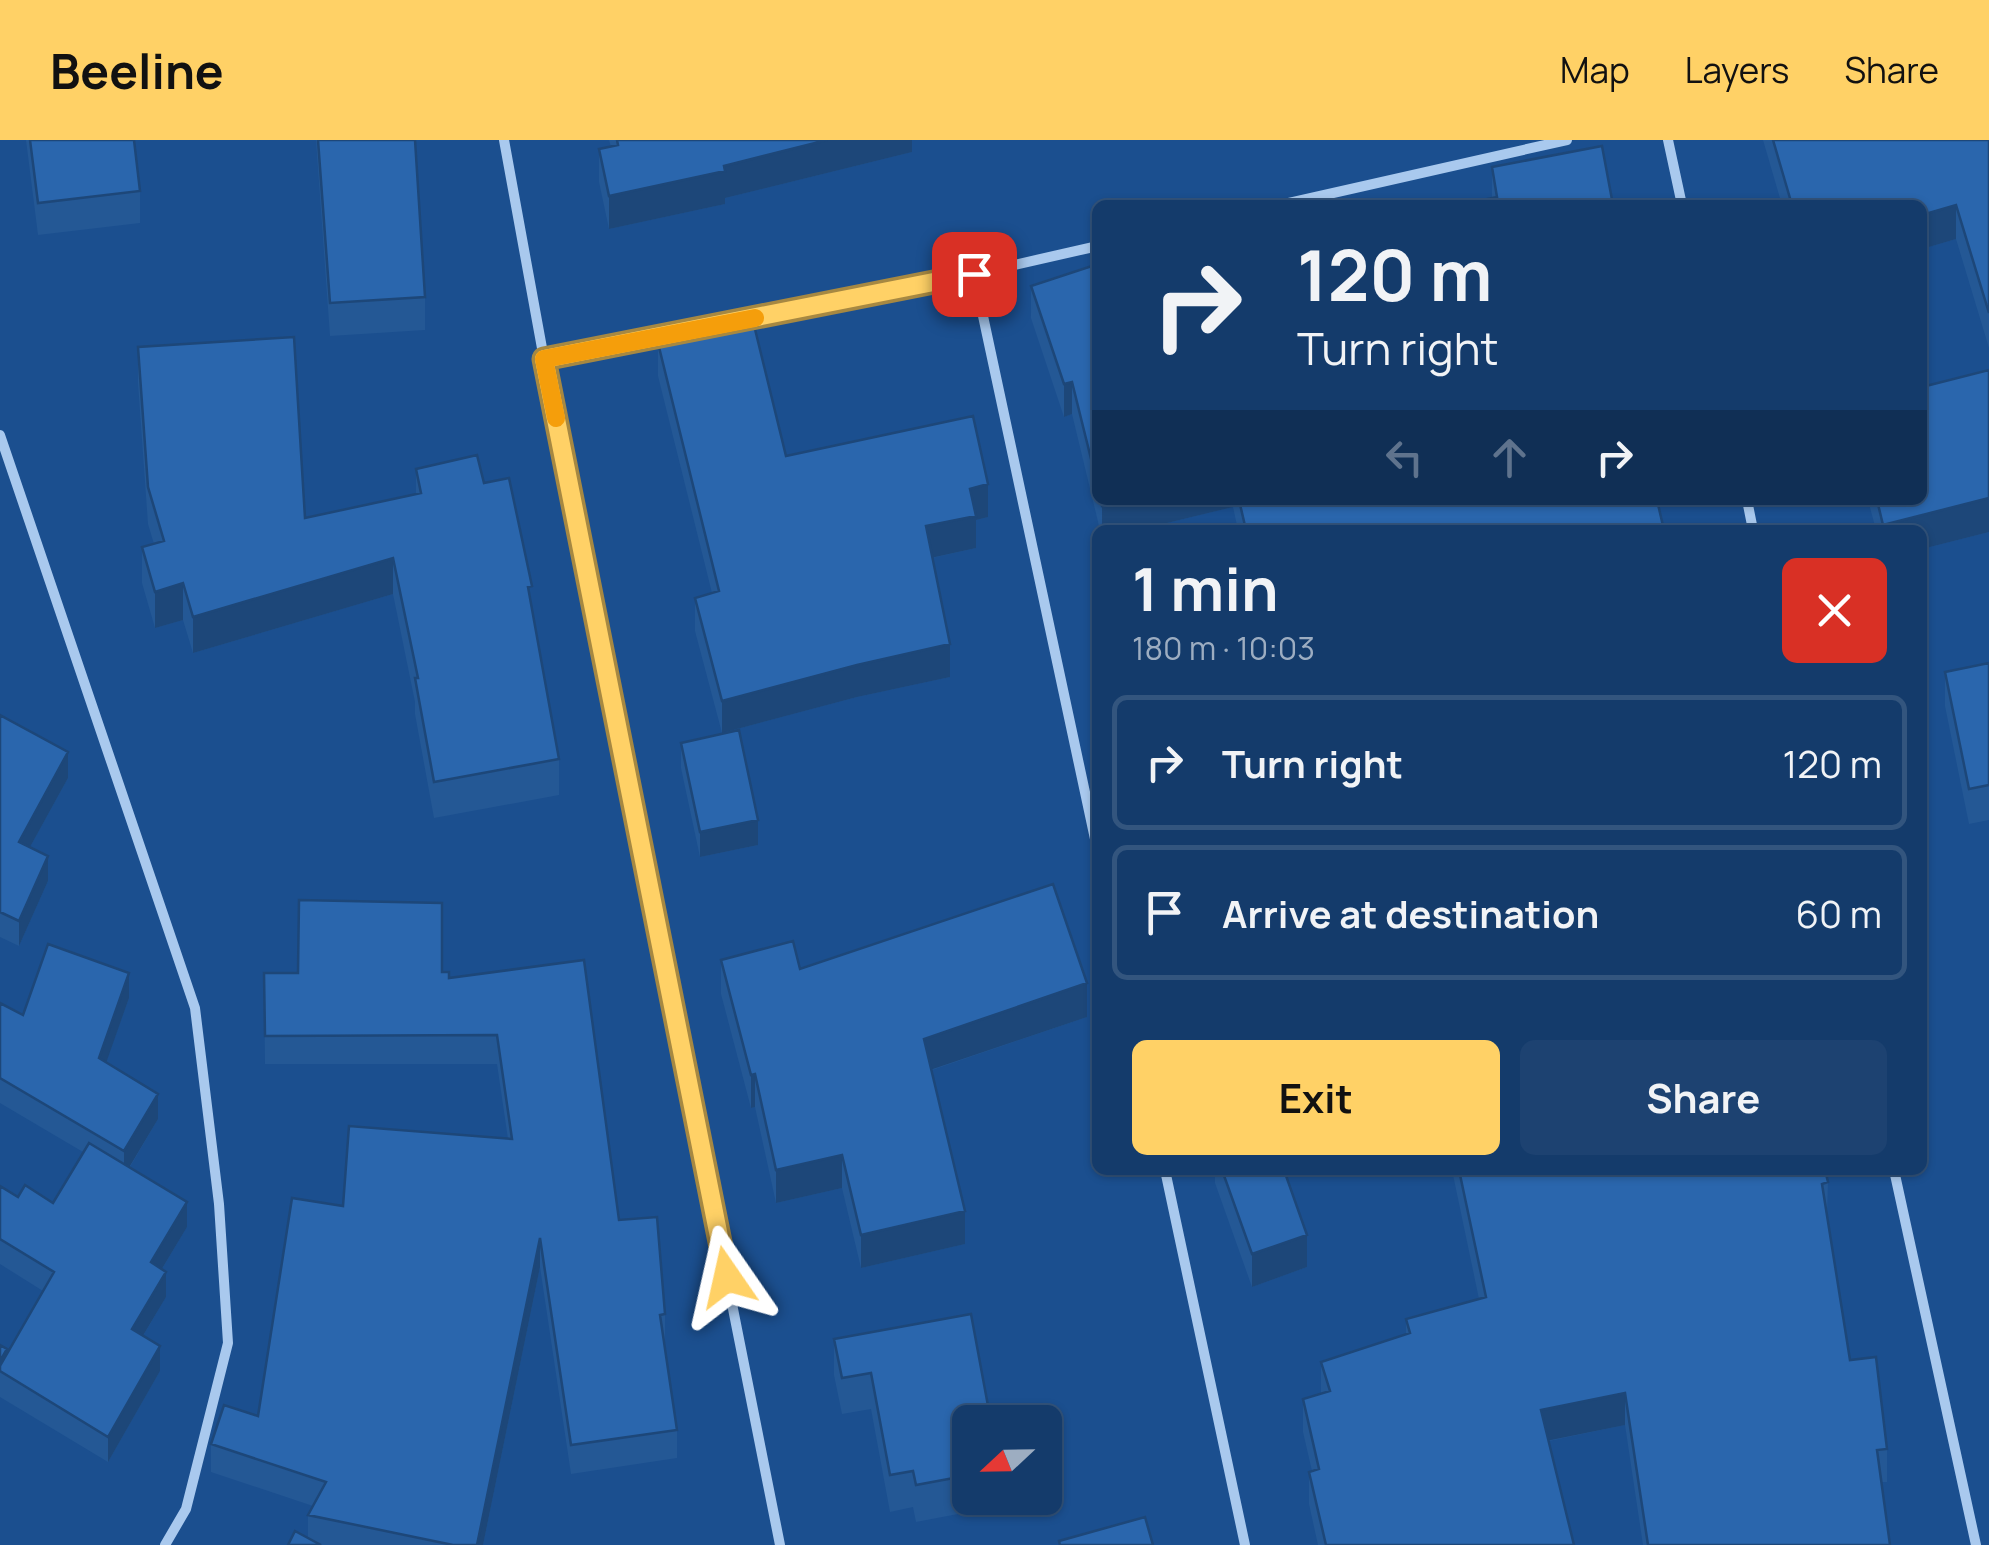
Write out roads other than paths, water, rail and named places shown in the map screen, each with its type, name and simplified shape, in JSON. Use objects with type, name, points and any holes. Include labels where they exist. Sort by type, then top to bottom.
[{"type":"street","points":[[504,140],[780,1545]]},
{"type":"street","points":[[1302,200],[1567,140]]},
{"type":"street","points":[[1668,140],[1681,200]]},
{"type":"street","points":[[544,359],[1092,247]]},
{"type":"street","points":[[974,274],[1092,826]]},
{"type":"street","points":[[0,435],[195,1008],[219,1204],[228,1342],[186,1509],[165,1545]]},
{"type":"street","points":[[1166,1175],[1245,1545]]},
{"type":"street","points":[[1895,1175],[1976,1545]]}]
